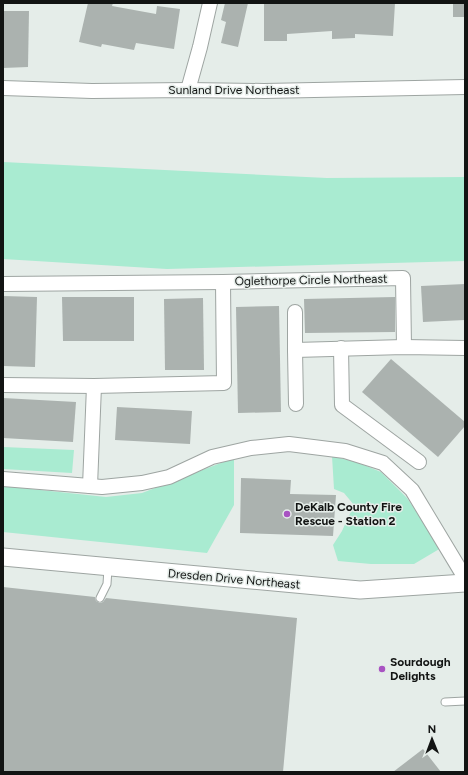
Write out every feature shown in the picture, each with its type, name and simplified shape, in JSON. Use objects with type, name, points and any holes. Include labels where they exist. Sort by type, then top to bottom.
[{"type":"street","points":[[188,90],[210,3]]},
{"type":"street","name":"Sunland Drive Northeast","points":[[3,88],[92,91],[264,91],[465,87]]},
{"type":"street","name":"Oglethorpe Circle Northeast","points":[[3,284],[223,282],[403,278],[404,347]]},
{"type":"street","name":"Oglethorpe Circle Northeast","points":[[3,385],[94,386],[224,383],[223,282]]},
{"type":"street","points":[[295,312],[296,404]]},
{"type":"street","points":[[296,350],[404,347],[465,348]]},
{"type":"street","points":[[341,348],[342,405],[419,462]]},
{"type":"street","points":[[90,486],[94,386]]},
{"type":"street","points":[[3,479],[102,487],[149,482],[169,477],[212,457],[251,448],[289,444],[345,451],[384,463],[412,490],[465,578]]},
{"type":"street","name":"Dresden Drive Northeast","points":[[3,557],[108,568],[360,590],[465,583]]},
{"type":"lane","points":[[100,598],[108,584],[108,568]]},
{"type":"lane","points":[[445,702],[465,701]]},
{"type":"green space","points":[[3,162],[327,178],[465,177],[465,261],[167,269],[3,259]]},
{"type":"green space","points":[[3,447],[74,450],[72,473],[3,469]]},
{"type":"green space","points":[[332,456],[359,463],[381,472],[407,498],[441,548],[414,564],[371,564],[338,561],[333,545],[342,531],[354,505],[344,493],[334,489]]},
{"type":"green space","points":[[234,458],[234,505],[207,553],[3,532],[3,486],[106,497],[142,493]]},
{"type":"building","points":[[88,3],[113,3],[112,6],[156,14],[157,6],[180,9],[174,49],[136,43],[134,50],[102,44],[101,47],[79,42]]},
{"type":"building","points":[[225,3],[248,3],[238,47],[221,43],[226,22],[221,20]]},
{"type":"building","points":[[264,3],[395,3],[393,36],[355,34],[355,38],[332,39],[332,31],[287,34],[287,41],[264,41]]},
{"type":"building","points":[[453,3],[465,3],[465,17],[453,17]]},
{"type":"building","points":[[3,11],[29,11],[28,67],[3,68]]},
{"type":"building","points":[[465,284],[465,320],[423,322],[421,286]]},
{"type":"building","points":[[3,296],[37,297],[35,367],[3,366]]},
{"type":"building","points":[[62,297],[134,297],[134,341],[63,341]]},
{"type":"building","points":[[395,297],[395,332],[305,333],[304,299]]},
{"type":"building","points":[[203,298],[204,370],[165,370],[164,299]]},
{"type":"building","points":[[279,306],[281,412],[238,413],[236,307]]},
{"type":"building","points":[[391,359],[465,422],[465,426],[438,457],[362,392]]},
{"type":"building","points":[[3,398],[76,402],[73,442],[3,438]]},
{"type":"building","points":[[117,407],[192,411],[190,444],[115,440]]},
{"type":"building","name":"DeKalb County Fire Rescue - Station 2","points":[[241,478],[291,480],[290,494],[336,495],[333,536],[240,533]]},
{"type":"building","points":[[3,587],[95,597],[96,601],[100,603],[106,598],[297,618],[283,772],[3,772]]},
{"type":"building","points":[[423,749],[441,772],[393,772]]},
{"type":"place","name":"DeKalb County Fire Rescue - Station 2","points":[[287,514]]},
{"type":"place","name":"Sourdough Delights","points":[[382,669]]}]
